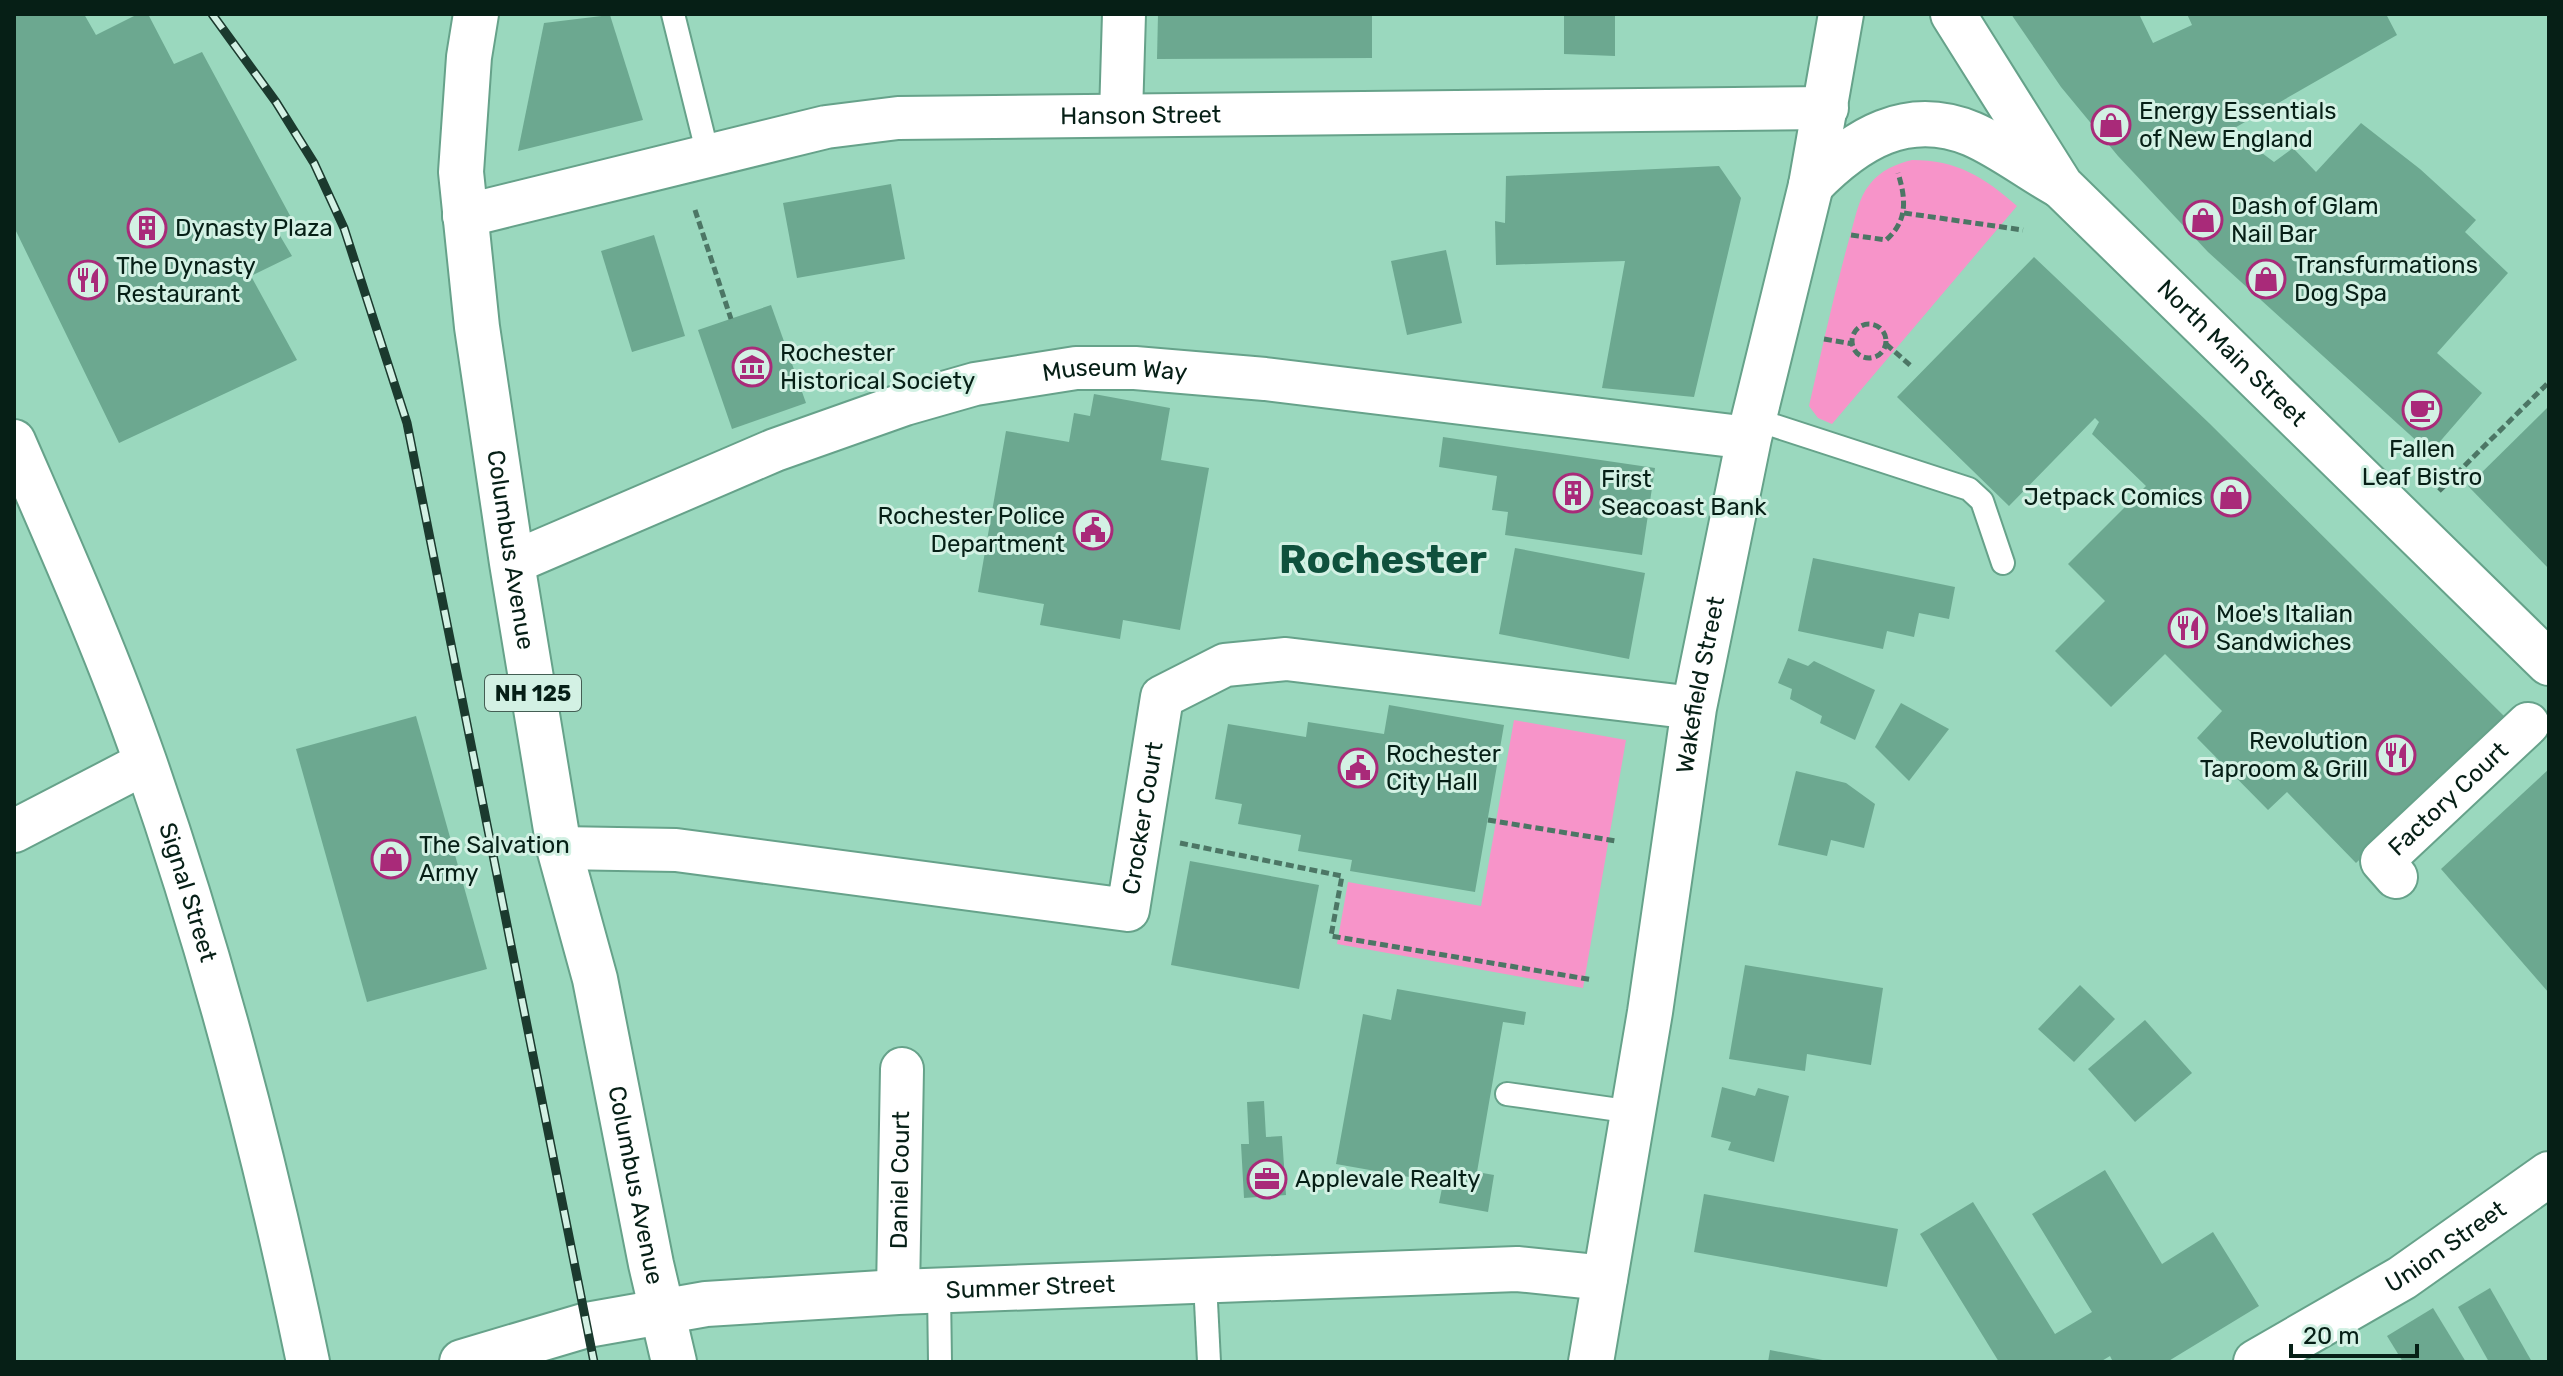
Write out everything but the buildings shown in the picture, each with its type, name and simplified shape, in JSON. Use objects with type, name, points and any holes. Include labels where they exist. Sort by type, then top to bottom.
[{"type":"main road","name":"Columbus Avenue","points":[[476,14],[463,123],[461,172],[464,216],[512,563],[559,848],[595,979],[674,1362]]},
{"type":"main road","name":"Wakefield Street","points":[[1591,1362],[1633,1112],[1694,708],[1752,428],[1811,185],[1827,108],[1841,14]]},
{"type":"main road","name":"North Main Street","points":[[1953,14],[2061,186],[2549,663]]},
{"type":"main road","points":[[1811,185],[1838,157],[1868,138],[1889,130],[1943,126],[1973,135],[2061,186]]},
{"type":"main road","name":"Union Street","points":[[2256,1362],[2402,1278],[2549,1174]]},
{"type":"main road","name":"Summer Street","points":[[462,1362],[535,1351],[662,1309],[918,1292],[1517,1269],[1605,1278]]},
{"type":"street","points":[[1121,115],[1124,14]]},
{"type":"street","name":"Hanson Street","points":[[464,216],[826,127],[898,118],[1827,108]]},
{"type":"street","name":"Museum Way","points":[[512,563],[775,450],[905,404],[975,384],[1076,368],[1135,368],[1265,379],[1752,428]]},
{"type":"street","name":"Signal Street","points":[[14,441],[83,599],[145,763],[228,1027],[308,1362]]},
{"type":"street","name":"Crocker Court","points":[[559,848],[676,850],[1128,910],[1162,697],[1225,665],[1286,659],[1694,708]]},
{"type":"street","name":"Factory Court","points":[[2396,877],[2382,861],[2528,724]]},
{"type":"street","points":[[14,831],[145,763]]},
{"type":"street","name":"Daniel Court","points":[[902,1069],[918,1292]]},
{"type":"lane","points":[[673,14],[708,155]]},
{"type":"lane","points":[[1752,428],[1969,489],[1982,501],[2003,563]]},
{"type":"lane","points":[[1507,1094],[1633,1112]]},
{"type":"lane","points":[[1205,1282],[1209,1362]]},
{"type":"lane","points":[[918,1292],[940,1362]]},
{"type":"path","points":[[1851,235],[1886,240],[1897,231],[1904,213],[1903,191],[1896,164]]},
{"type":"path","points":[[695,210],[731,319]]},
{"type":"path","points":[[1904,213],[2023,230]]},
{"type":"path","points":[[1886,344],[1880,353],[1869,358],[1858,354],[1853,344],[1857,330],[1871,324],[1881,329],[1886,344],[1911,366]]},
{"type":"path","points":[[1824,339],[1853,344]]},
{"type":"path","points":[[2439,491],[2549,382]]},
{"type":"path","points":[[1488,820],[1616,841]]},
{"type":"path","points":[[1179,843],[1342,876],[1331,936],[1593,980]]},
{"type":"shaded area","points":[[1912,160],[1943,163],[1969,172],[2017,206],[1832,424],[1818,418],[1809,406],[1857,209],[1874,179]]},
{"type":"shaded area","points":[[1514,720],[1626,740],[1583,988],[1337,944],[1348,882],[1481,906]]},
{"type":"railway","points":[[212,14],[276,102],[314,163],[344,228],[407,423],[594,1362]]},
{"type":"place","name":"Energy Essentials of New England","points":[[2111,125]]},
{"type":"place","name":"Dash of Glam Nail Bar","points":[[2203,220]]},
{"type":"place","name":"Dynasty Plaza","points":[[147,228]]},
{"type":"place","name":"Transfurmations Dog Spa","points":[[2266,279]]},
{"type":"place","name":"The Dynasty Restaurant","points":[[88,280]]},
{"type":"place","name":"Rochester Historical Society","points":[[752,367]]},
{"type":"place","name":"Fallen Leaf Bistro","points":[[2422,410]]},
{"type":"place","name":"First Seacoast Bank","points":[[1573,493]]},
{"type":"place","name":"Jetpack Comics","points":[[2231,497]]},
{"type":"place","name":"Rochester Police Department","points":[[1093,530]]},
{"type":"place","name":"Moe's Italian Sandwiches","points":[[2188,628]]},
{"type":"place","name":"Revolution Taproom & Grill","points":[[2396,755]]},
{"type":"place","name":"Rochester City Hall","points":[[1358,768]]},
{"type":"place","name":"The Salvation Army","points":[[391,859]]},
{"type":"place","name":"Applevale Realty","points":[[1267,1179]]},
{"type":"district","name":"Rochester","points":[[1383,559]]}]
